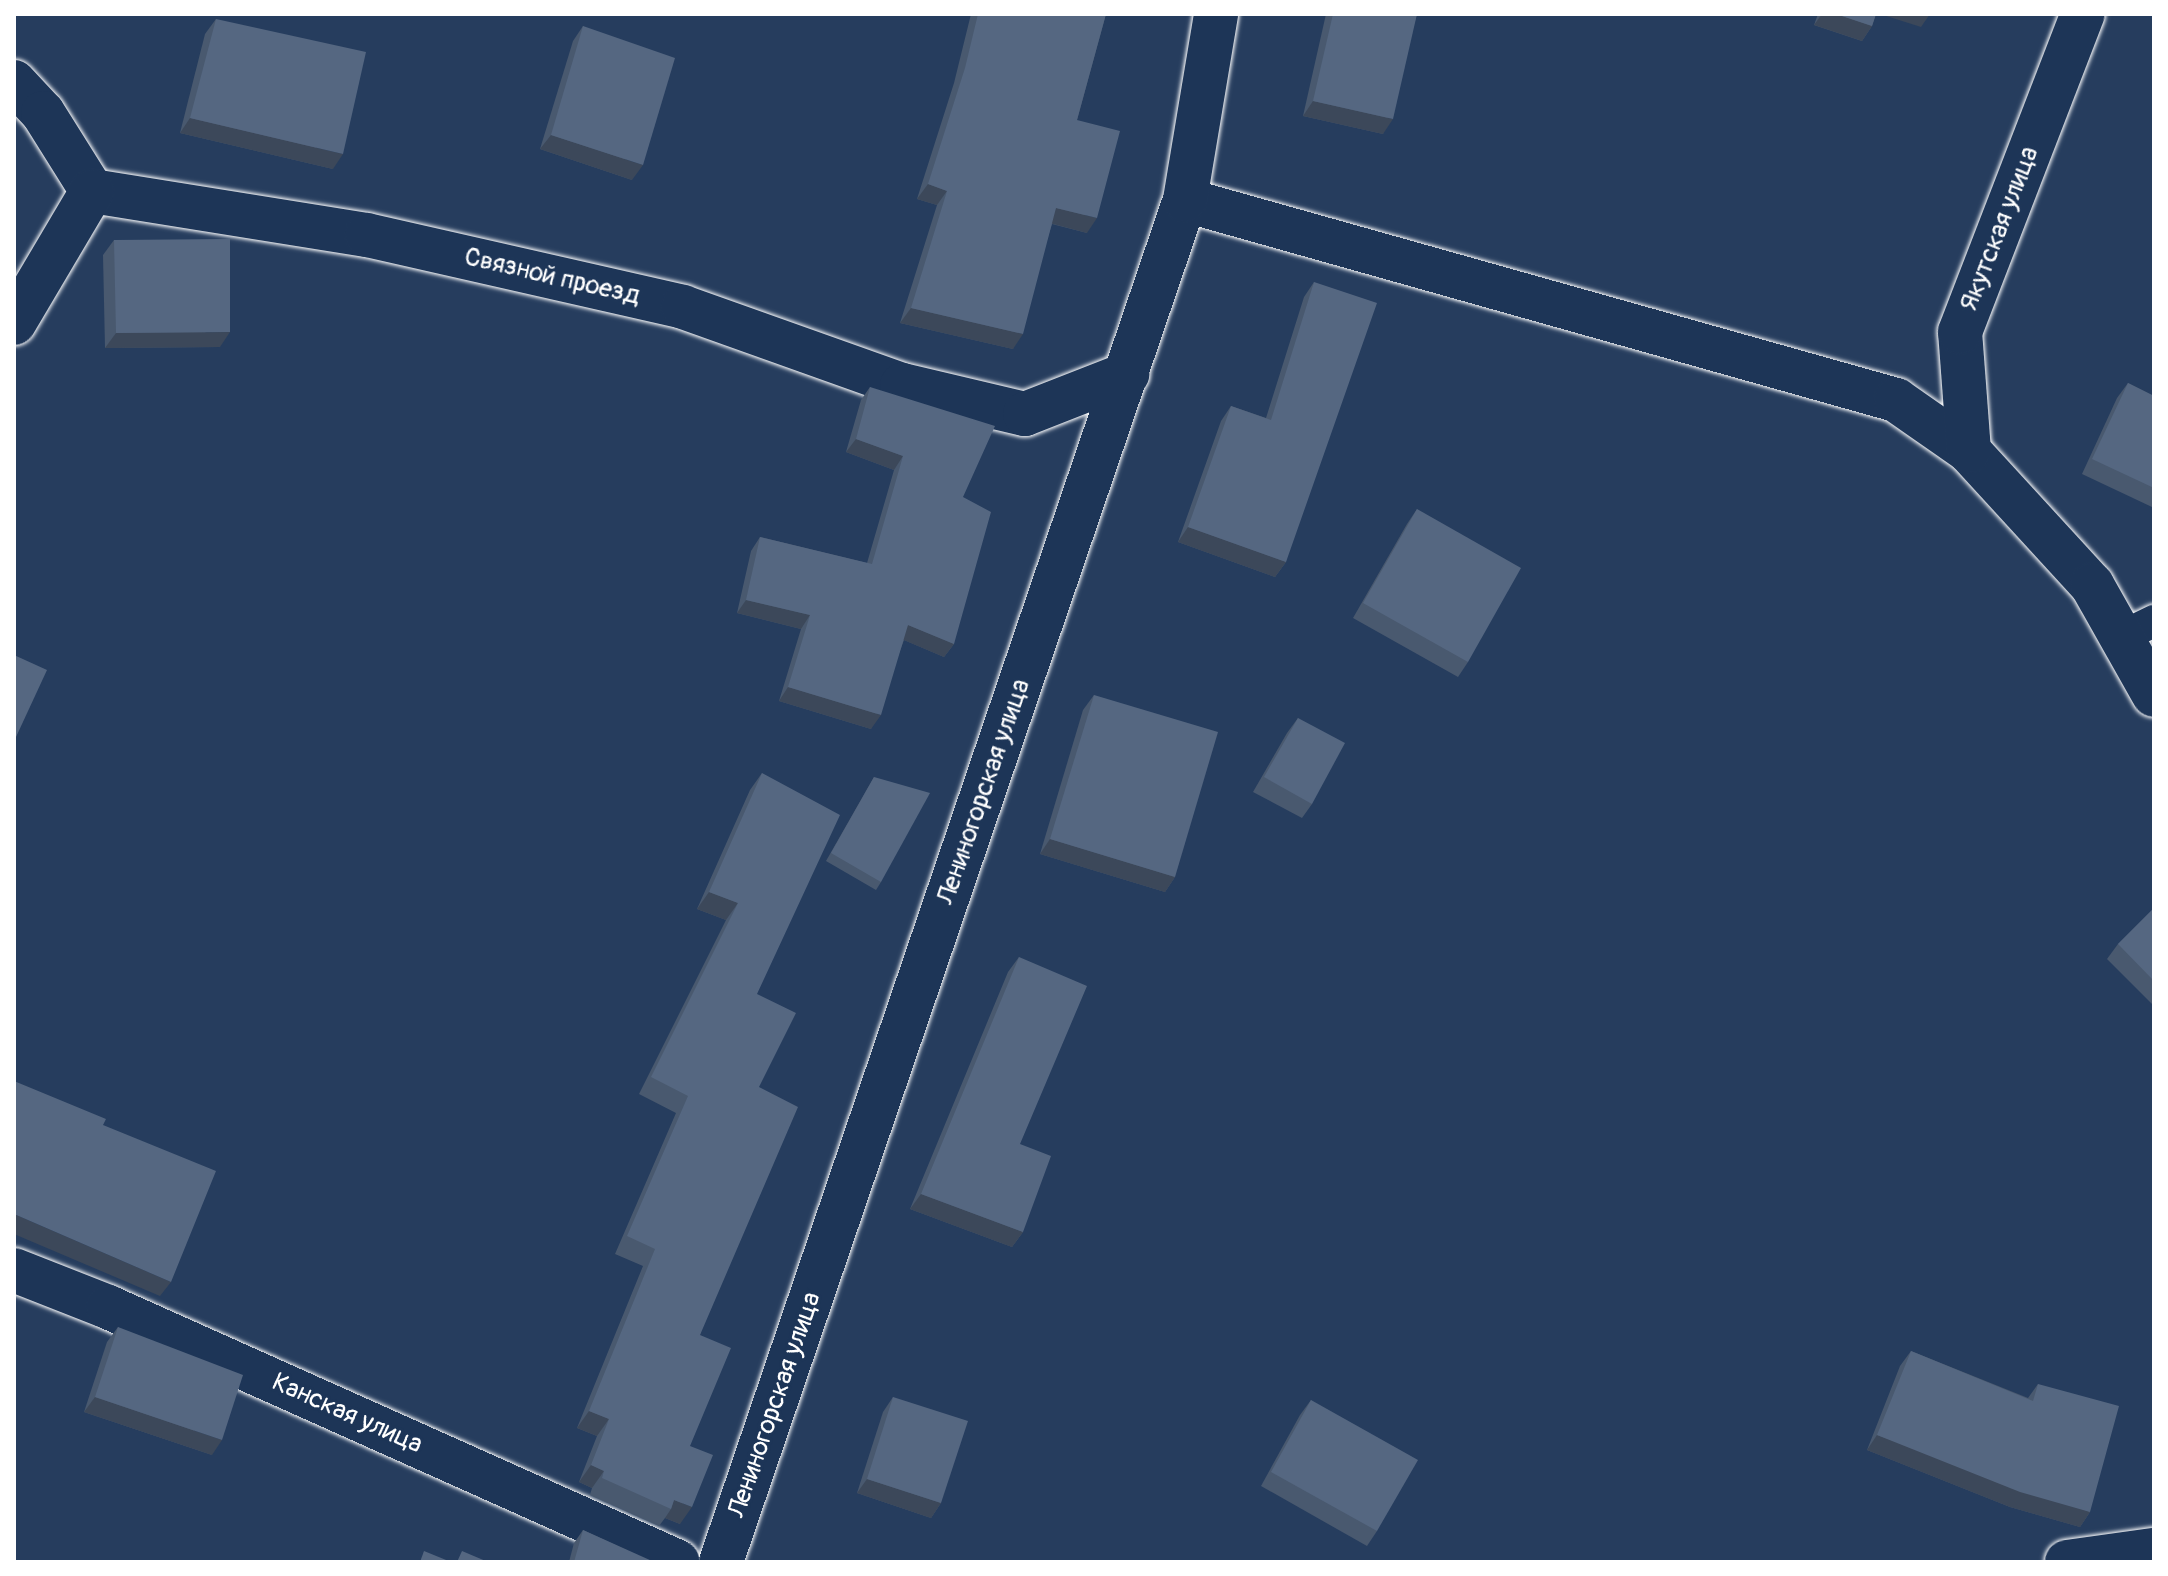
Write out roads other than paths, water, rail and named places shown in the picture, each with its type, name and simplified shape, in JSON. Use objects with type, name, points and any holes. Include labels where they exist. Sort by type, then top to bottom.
[{"type":"street","name":"Лениногорская улица","points":[[721,1562],[1185,200],[1216,14]]},
{"type":"street","name":"Якутская улица","points":[[1969,451],[1960,332],[2083,14]]},
{"type":"street","points":[[14,82],[43,113],[92,191],[14,323]]},
{"type":"street","name":"Связной проезд","points":[[92,191],[367,235],[683,307],[902,385],[1025,414],[1127,374]]},
{"type":"street","points":[[1185,200],[1844,382],[1896,400],[1969,451],[2092,585],[2138,629],[2154,695]]},
{"type":"street","name":"Канская улица","points":[[14,1270],[108,1307],[678,1562]]},
{"type":"street","points":[[2067,1562],[2154,1550]]}]
